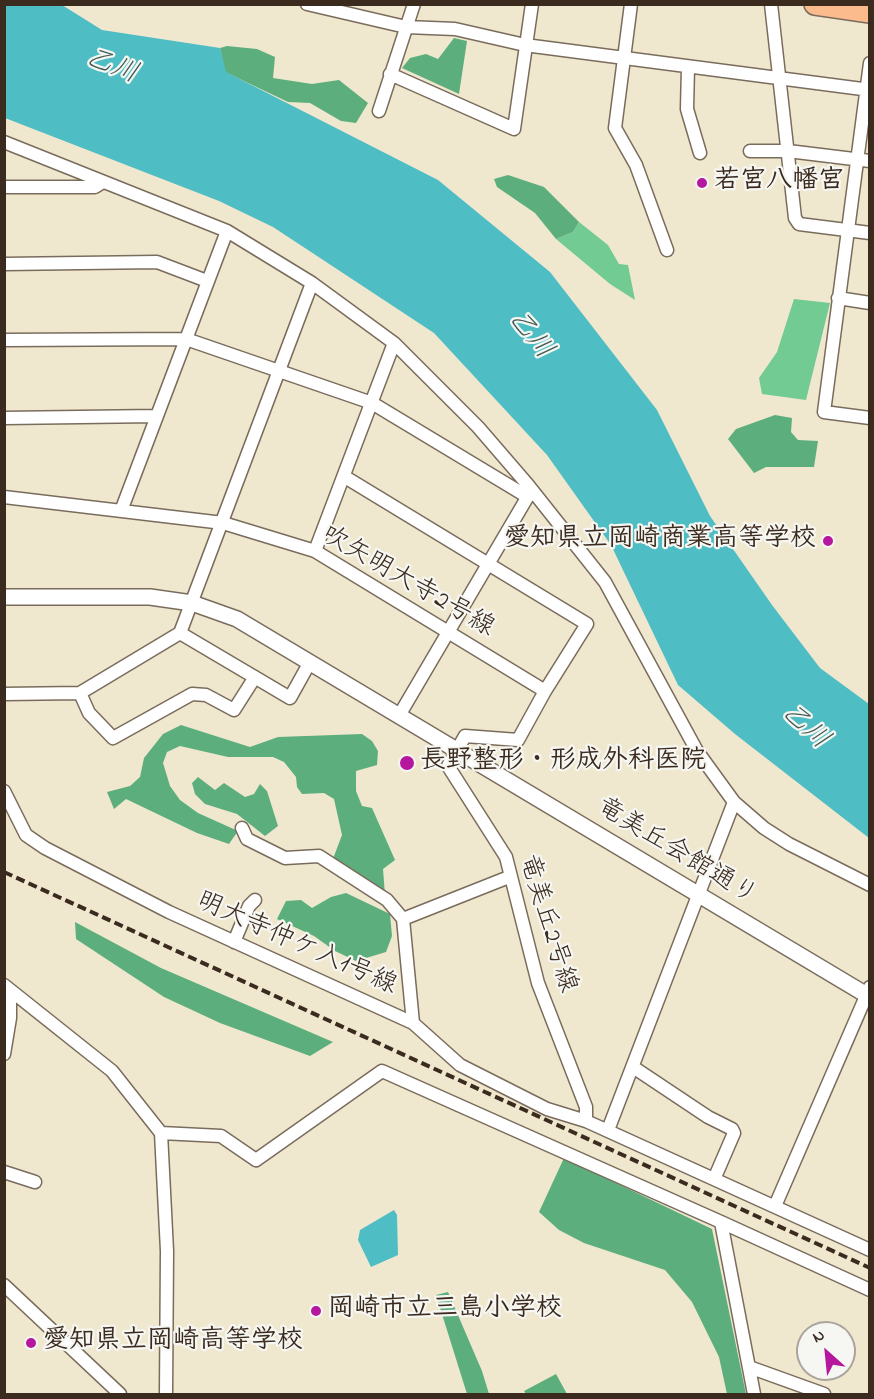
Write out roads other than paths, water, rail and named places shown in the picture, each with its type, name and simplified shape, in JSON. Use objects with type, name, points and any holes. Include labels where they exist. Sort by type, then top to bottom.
[{"type":"highway","points":[[815,4],[870,12]]},
{"type":"street","points":[[307,4],[406,27],[455,29],[525,45],[868,90]]},
{"type":"street","points":[[379,111],[414,4]]},
{"type":"street","points":[[390,74],[514,129],[532,4]]},
{"type":"street","points":[[630,4],[615,129],[636,165],[667,250]]},
{"type":"street","points":[[771,4],[795,218],[799,224],[870,233]]},
{"type":"street","points":[[870,63],[863,160],[847,230],[824,412],[870,418]]},
{"type":"street","points":[[688,67],[687,109],[700,153]]},
{"type":"street","points":[[4,142],[227,231],[312,283],[394,343],[478,427],[530,494],[609,588],[697,751],[734,802],[765,828],[789,843],[870,885]]},
{"type":"street","points":[[750,151],[788,151],[863,160]]},
{"type":"street","points":[[4,187],[95,187],[103,182]]},
{"type":"street","points":[[121,511],[227,231]]},
{"type":"street","points":[[4,264],[157,262],[207,280]]},
{"type":"street","points":[[4,694],[80,693],[180,633],[312,283]]},
{"type":"street","points":[[838,298],[870,303]]},
{"type":"street","points":[[4,340],[186,339],[372,403],[530,494]]},
{"type":"street","points":[[315,551],[394,343]]},
{"type":"street","points":[[4,418],[156,416]]},
{"type":"street","points":[[345,477],[587,624],[545,691],[518,741],[465,736],[457,750]]},
{"type":"street","points":[[4,597],[150,597],[192,603],[237,619],[399,714],[530,494]]},
{"type":"street","name":"吹矢明大寺2号線","points":[[4,497],[223,523],[315,551],[545,691]]},
{"type":"street","points":[[180,633],[290,698],[310,662]]},
{"type":"street","points":[[80,693],[89,713],[113,738],[192,694],[206,695],[234,710],[255,677]]},
{"type":"street","name":"竜美丘会館通り","points":[[399,714],[868,993]]},
{"type":"street","name":"竜美丘2号線","points":[[457,750],[448,766],[506,857],[509,877],[538,983],[586,1107],[586,1121]]},
{"type":"street","name":"明大寺仲ケ入1号線","points":[[4,791],[26,835],[34,842],[170,912],[413,1023],[460,1065],[547,1109],[608,1130]]},
{"type":"street","points":[[734,802],[608,1130],[715,1177],[870,1250]]},
{"type":"street","points":[[242,828],[247,839],[285,858],[319,856],[387,900],[403,919],[413,1023]]},
{"type":"street","points":[[403,919],[509,877]]},
{"type":"street","points":[[234,942],[249,906],[255,900]]},
{"type":"street","points":[[4,1054],[10,1018],[7,987]]},
{"type":"street","points":[[7,987],[112,1071],[161,1133],[167,1251],[166,1395]]},
{"type":"street","points":[[775,1206],[868,993]]},
{"type":"street","points":[[633,1067],[708,1117],[732,1129],[734,1133],[715,1177]]},
{"type":"street","points":[[161,1133],[221,1136],[256,1160],[382,1071],[870,1290]]},
{"type":"street","points":[[4,1172],[35,1182]]},
{"type":"street","points":[[721,1222],[754,1395]]},
{"type":"street","points":[[4,1285],[120,1395]]},
{"type":"street","points":[[749,1367],[824,1395]]},
{"type":"water","name":"乙川","points":[[4,5],[62,5],[102,30],[220,48],[226,72],[438,180],[550,272],[657,410],[710,516],[772,605],[820,668],[869,704],[869,838],[735,734],[678,685],[611,545],[547,455],[434,333],[273,227],[219,201],[5,118]]},
{"type":"water","points":[[394,1210],[397,1215],[398,1255],[371,1267],[358,1240],[360,1230]]},
{"type":"railway","points":[[4,872],[870,1268]]},
{"type":"place","name":"若宮八幡宮","points":[[702,183]]},
{"type":"place","name":"愛知県立岡崎商業高等学校","points":[[828,541]]},
{"type":"place","name":"長野整形・形成外科医院","points":[[407,763]]},
{"type":"place","name":"岡崎市立三島小学校","points":[[316,1311]]},
{"type":"place","name":"愛知県立岡崎高等学校","points":[[31,1343]]}]
